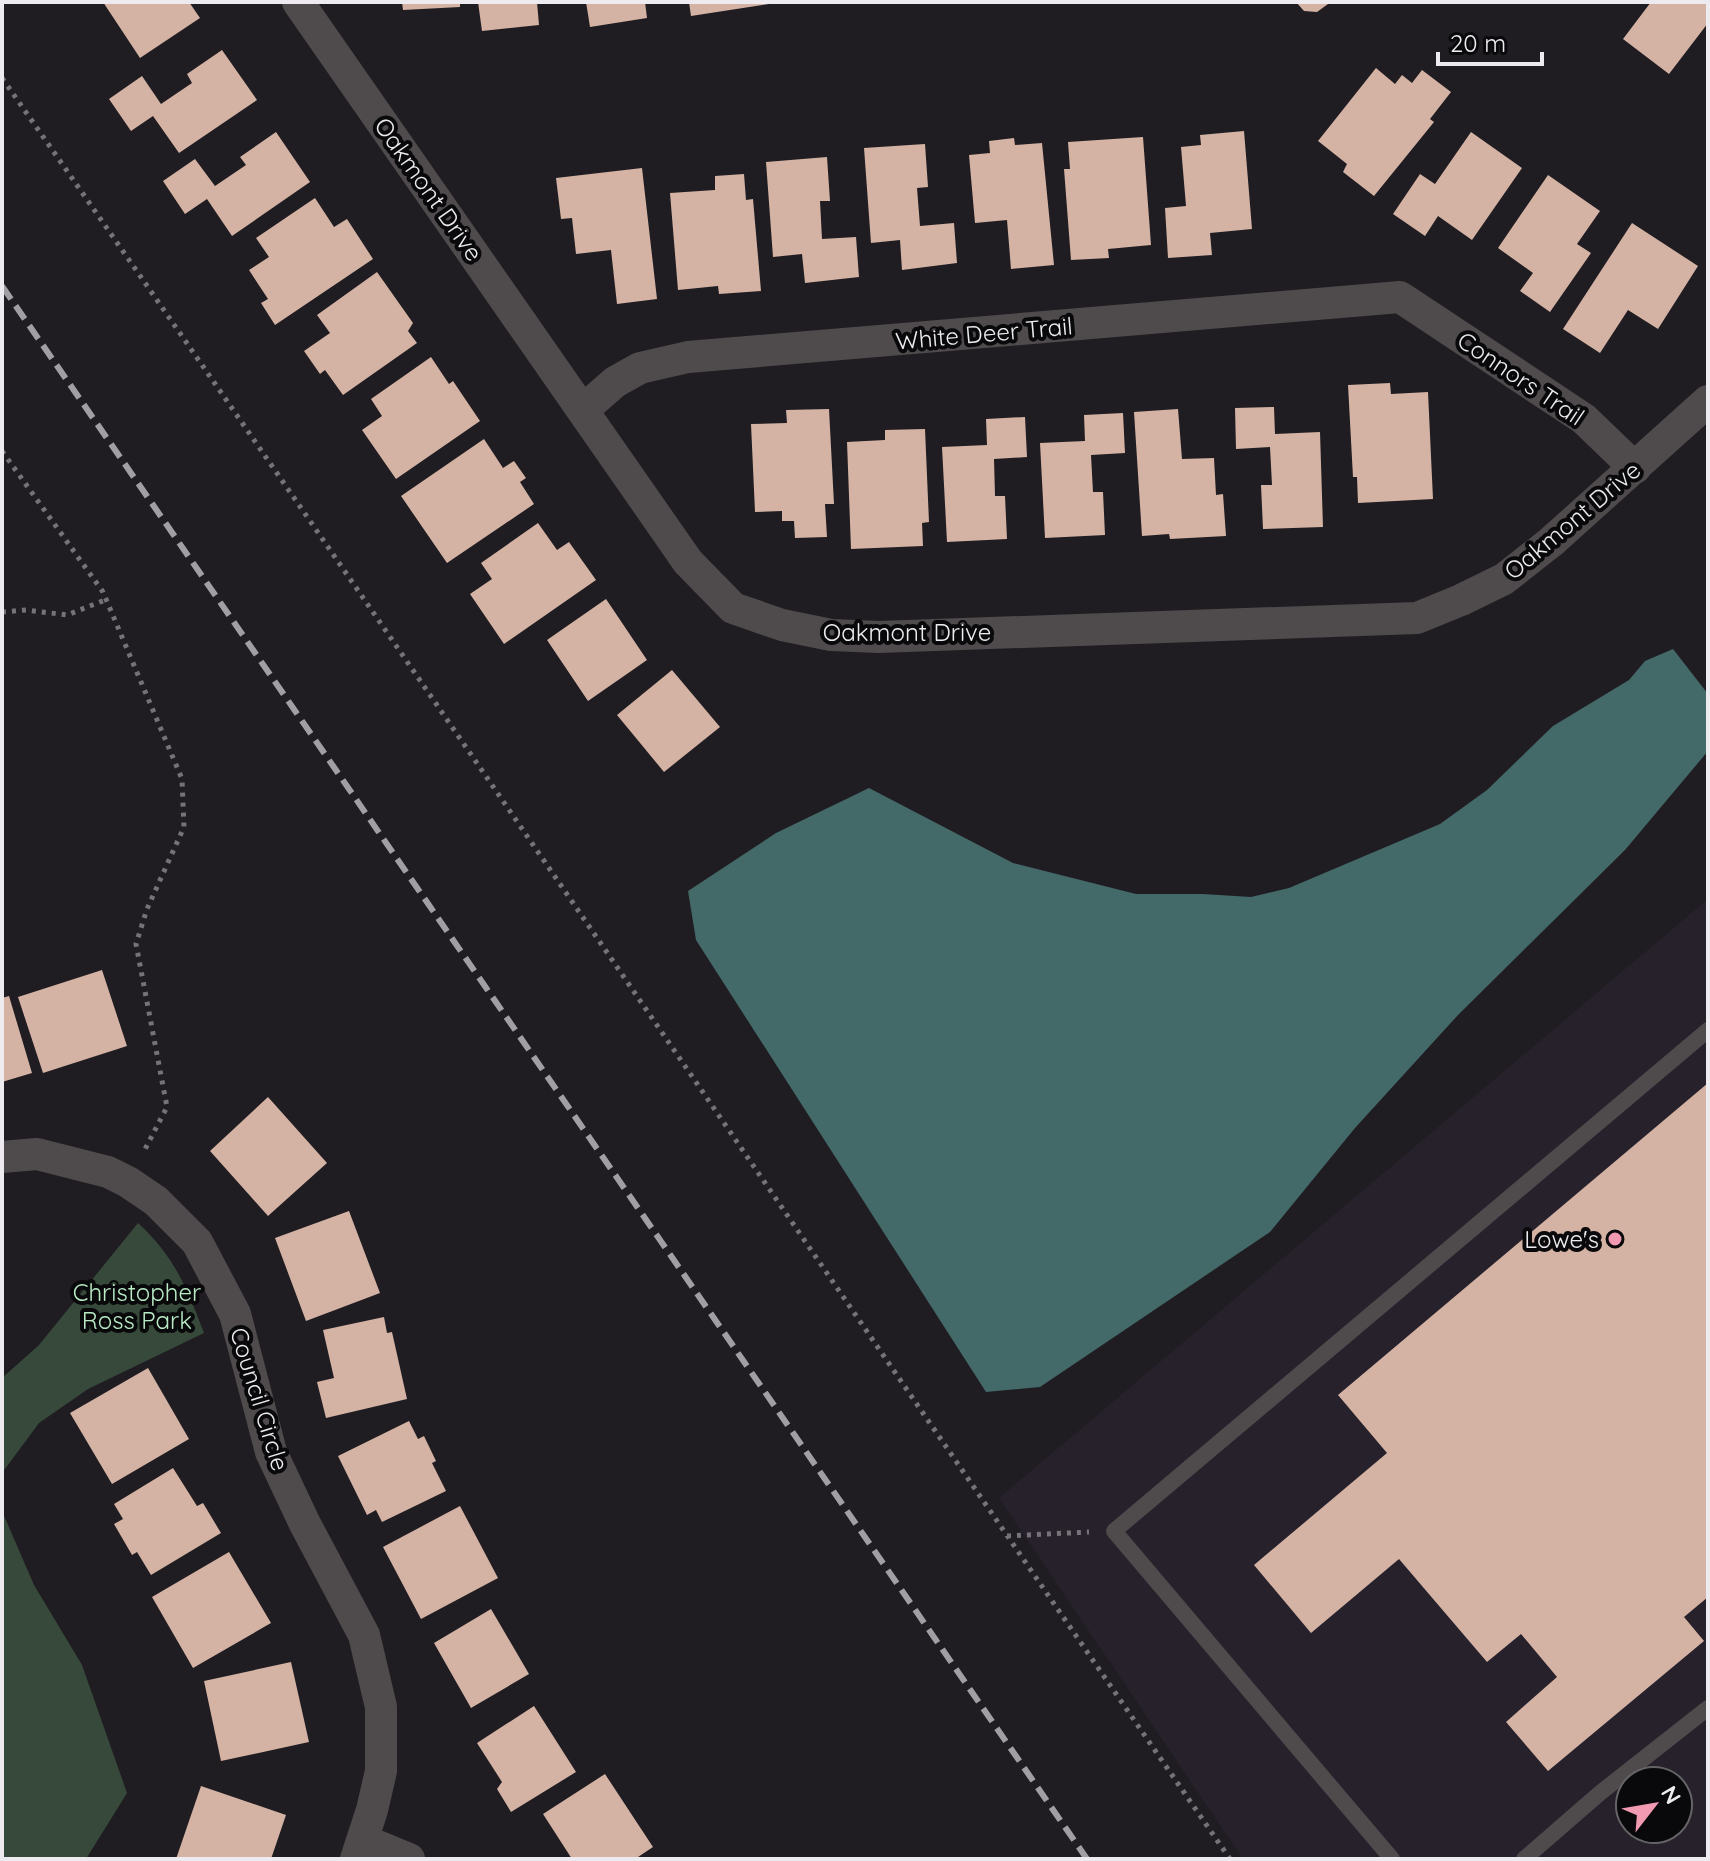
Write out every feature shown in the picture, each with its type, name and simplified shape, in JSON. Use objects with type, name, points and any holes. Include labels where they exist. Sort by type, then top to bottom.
[{"type":"street","name":"Oakmont Drive","points":[[298,2],[688,562],[733,608],[782,625],[831,635],[879,637],[1417,618],[1504,579],[1551,542],[1708,401]]},
{"type":"street","name":"White Deer Trail","points":[[583,410],[615,382],[640,368],[688,357],[1400,297]]},
{"type":"street","name":"Connors Trail","points":[[1400,297],[1584,419],[1635,468]]},
{"type":"street","name":"Council Circle","points":[[2,1157],[37,1154],[108,1172],[128,1182],[156,1201],[197,1242],[235,1314],[271,1452],[364,1635],[381,1707],[381,1771],[359,1850]]},
{"type":"street","points":[[359,1850],[409,1859]]},
{"type":"lane","points":[[1392,1859],[1114,1531],[1708,1030]]},
{"type":"lane","points":[[1524,1859],[1600,1793],[1708,1708]]},
{"type":"path","points":[[2,78],[245,425],[1230,1859]]},
{"type":"path","points":[[2,451],[103,592],[182,779],[184,827],[147,909],[136,944],[167,1107],[128,1182]]},
{"type":"path","points":[[2,612],[26,610],[67,615],[106,600]]},
{"type":"path","points":[[1006,1536],[1114,1531]]},
{"type":"shaded area","points":[[1673,649],[1708,694],[1708,751],[1625,850],[1458,1015],[1355,1128],[1270,1232],[1040,1387],[986,1392],[696,940],[688,891],[776,833],[869,788],[1013,863],[1136,894],[1251,897],[1289,888],[1440,824],[1487,790],[1553,726],[1629,680],[1645,661]]},
{"type":"shaded area","points":[[1708,899],[1708,1859],[1243,1859],[999,1498]]},
{"type":"green space","name":"Christopher Ross Park","points":[[138,1223],[170,1260],[192,1301],[204,1333],[88,1389],[39,1423],[2,1473],[2,1378],[39,1345]]},
{"type":"green space","points":[[2,1511],[34,1585],[82,1665],[127,1793],[86,1859],[2,1859]]},
{"type":"building","points":[[103,2],[189,2],[200,18],[140,58]]},
{"type":"building","points":[[402,2],[460,2],[460,7],[403,10]]},
{"type":"building","points":[[478,2],[537,2],[539,25],[482,31]]},
{"type":"building","points":[[586,2],[645,2],[647,18],[590,27]]},
{"type":"building","points":[[689,2],[769,2],[769,4],[691,16]]},
{"type":"building","points":[[1296,2],[1328,4],[1317,12],[1304,11]]},
{"type":"building","points":[[1651,2],[1708,2],[1708,23],[1669,74],[1623,39]]},
{"type":"building","points":[[222,50],[257,100],[179,153],[153,116],[131,131],[109,99],[142,76],[161,104],[192,83],[187,74]]},
{"type":"building","points":[[1376,68],[1395,84],[1402,75],[1412,83],[1422,70],[1451,92],[1430,119],[1434,122],[1374,196],[1343,172],[1347,164],[1318,141]]},
{"type":"building","points":[[1244,131],[1252,229],[1210,233],[1212,255],[1168,258],[1165,208],[1186,206],[1181,147],[1201,145],[1200,135]]},
{"type":"building","points":[[276,132],[310,182],[232,236],[207,199],[185,214],[163,181],[195,159],[215,186],[246,165],[240,157]]},
{"type":"building","points":[[1471,132],[1522,168],[1472,240],[1438,216],[1425,236],[1393,214],[1420,174],[1435,184]]},
{"type":"building","points":[[1143,137],[1151,245],[1108,249],[1109,258],[1071,260],[1064,169],[1070,169],[1068,142]]},
{"type":"building","points":[[1014,138],[1015,145],[1042,143],[1054,265],[1011,269],[1007,220],[975,223],[969,155],[990,153],[989,141]]},
{"type":"building","points":[[925,144],[928,187],[917,188],[920,226],[954,223],[957,263],[902,270],[900,240],[871,243],[864,148]]},
{"type":"building","points":[[827,157],[830,201],[820,201],[822,239],[856,237],[859,277],[805,283],[802,254],[773,257],[766,162]]},
{"type":"building","points":[[642,168],[657,299],[617,304],[611,250],[576,254],[572,218],[561,219],[556,178]]},
{"type":"building","points":[[744,174],[746,200],[753,199],[761,291],[719,294],[718,286],[678,290],[670,193],[715,190],[715,176]]},
{"type":"building","points":[[1548,175],[1600,211],[1577,244],[1591,253],[1550,312],[1520,291],[1533,273],[1498,248]]},
{"type":"building","points":[[315,198],[334,227],[347,219],[373,259],[275,325],[261,303],[268,299],[249,270],[269,257],[256,238]]},
{"type":"building","points":[[1632,223],[1698,266],[1658,329],[1628,310],[1600,353],[1563,329]]},
{"type":"building","points":[[377,272],[413,323],[408,331],[417,343],[343,395],[325,370],[320,374],[304,351],[330,333],[317,315]]},
{"type":"building","points":[[431,357],[449,384],[453,381],[480,421],[396,479],[362,430],[382,416],[371,399]]},
{"type":"building","points":[[1390,383],[1391,394],[1428,392],[1433,499],[1358,503],[1357,477],[1353,477],[1348,385]]},
{"type":"building","points":[[1274,407],[1275,434],[1320,432],[1323,527],[1263,529],[1261,485],[1272,485],[1270,447],[1236,449],[1235,408]]},
{"type":"building","points":[[829,409],[834,504],[825,504],[827,537],[795,538],[794,521],[782,521],[782,511],[755,512],[751,424],[787,423],[786,410]]},
{"type":"building","points":[[1178,409],[1182,459],[1214,458],[1216,495],[1223,494],[1226,536],[1170,539],[1169,534],[1142,536],[1134,412]]},
{"type":"building","points":[[1123,413],[1125,453],[1091,455],[1093,492],[1103,492],[1105,535],[1045,538],[1040,443],[1085,441],[1084,415]]},
{"type":"building","points":[[1025,417],[1027,457],[994,459],[995,496],[1005,496],[1007,539],[947,542],[942,447],[987,445],[986,419]]},
{"type":"building","points":[[925,429],[929,522],[922,523],[923,546],[851,549],[847,442],[885,440],[885,430]]},
{"type":"building","points":[[484,439],[503,468],[514,461],[526,478],[520,482],[534,504],[447,563],[401,496]]},
{"type":"building","points":[[538,523],[557,550],[569,542],[596,580],[504,644],[470,594],[492,579],[481,563]]},
{"type":"building","points":[[606,599],[647,660],[588,701],[547,640]]},
{"type":"building","points":[[672,670],[720,727],[664,772],[617,715]]},
{"type":"building","points":[[102,970],[127,1046],[43,1073],[18,997]]},
{"type":"building","points":[[9,996],[32,1073],[2,1082],[2,998]]},
{"type":"building","name":"Lowe's","points":[[1708,1083],[1708,1597],[1684,1617],[1704,1641],[1548,1771],[1506,1722],[1557,1677],[1521,1634],[1487,1662],[1399,1559],[1311,1633],[1254,1565],[1387,1453],[1338,1395]]},
{"type":"building","points":[[268,1097],[327,1163],[268,1216],[210,1151]]},
{"type":"building","points":[[349,1211],[380,1293],[306,1321],[275,1238]]},
{"type":"building","points":[[384,1317],[387,1333],[392,1332],[407,1399],[326,1418],[317,1382],[334,1378],[323,1330]]},
{"type":"building","points":[[148,1368],[189,1439],[112,1484],[70,1413]]},
{"type":"building","points":[[409,1421],[418,1439],[424,1436],[436,1461],[432,1463],[446,1491],[382,1522],[376,1510],[367,1515],[338,1456]]},
{"type":"building","points":[[173,1468],[197,1506],[203,1503],[221,1533],[151,1575],[137,1552],[132,1555],[114,1524],[123,1519],[114,1504]]},
{"type":"building","points":[[460,1506],[498,1578],[421,1619],[383,1547]]},
{"type":"building","points":[[229,1552],[271,1623],[193,1668],[152,1597]]},
{"type":"building","points":[[491,1609],[529,1674],[471,1708],[434,1643]]},
{"type":"building","points":[[291,1662],[309,1742],[221,1761],[204,1681]]},
{"type":"building","points":[[534,1706],[576,1772],[511,1812],[497,1789],[502,1782],[477,1743]]},
{"type":"building","points":[[605,1774],[653,1847],[635,1859],[572,1859],[543,1814]]},
{"type":"building","points":[[201,1786],[286,1815],[271,1859],[176,1859]]},
{"type":"railway","points":[[2,286],[1087,1859]]},
{"type":"place","name":"Lowe's","points":[[1615,1239]]}]
